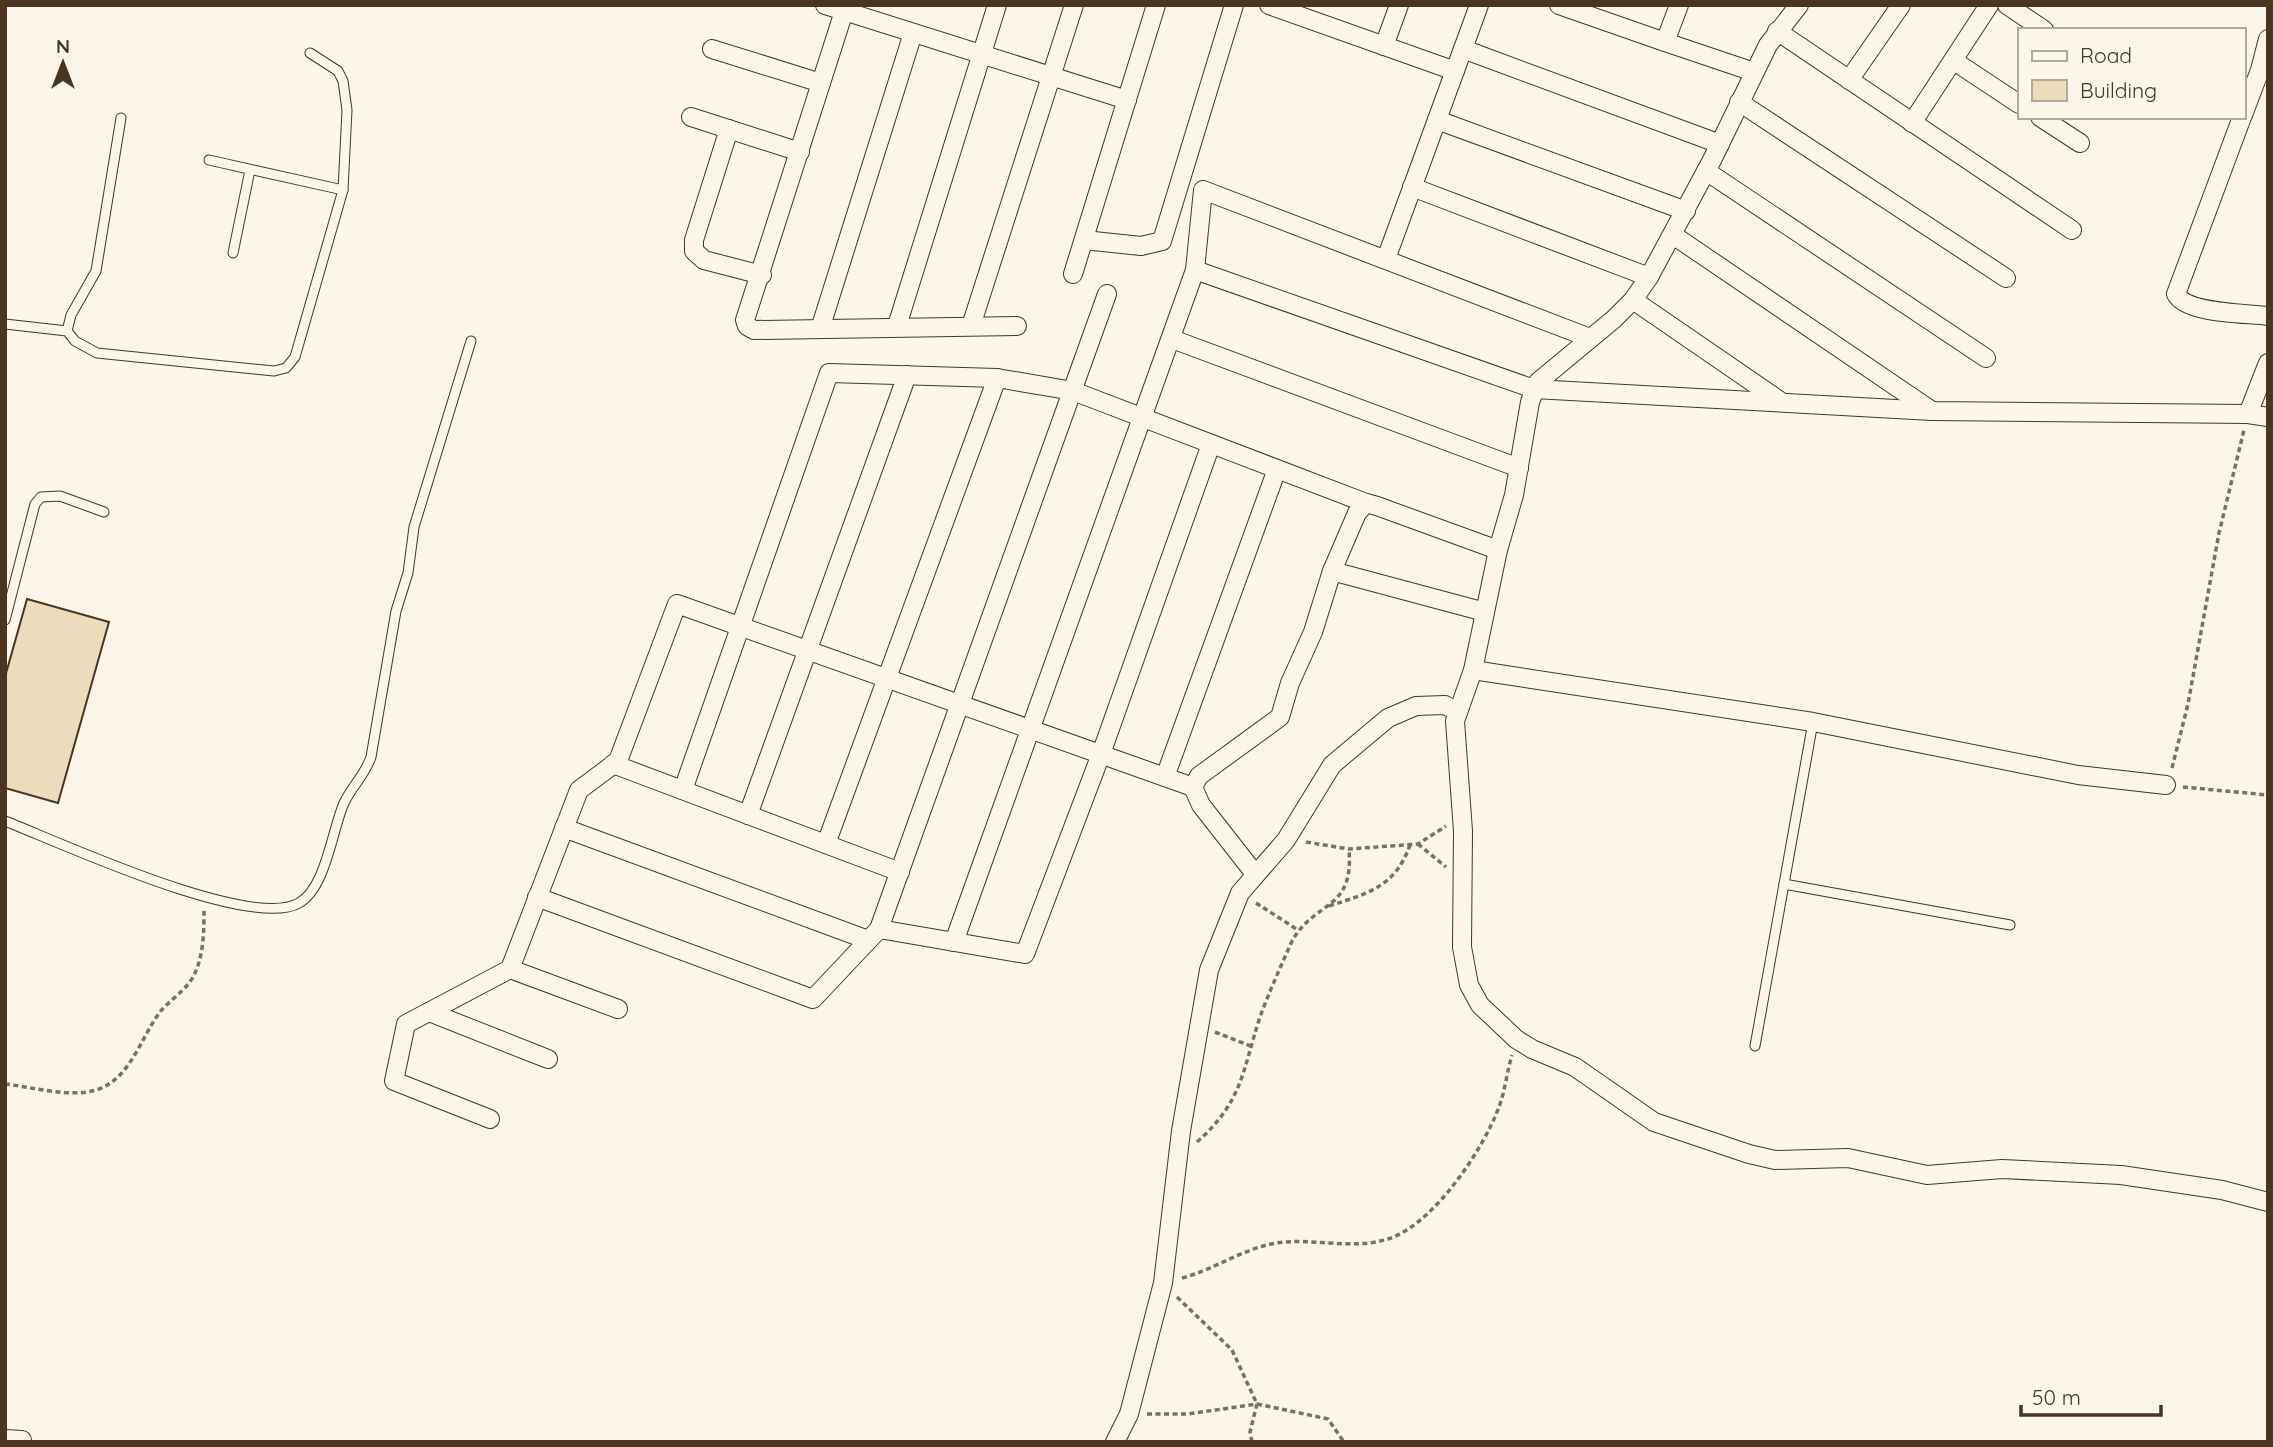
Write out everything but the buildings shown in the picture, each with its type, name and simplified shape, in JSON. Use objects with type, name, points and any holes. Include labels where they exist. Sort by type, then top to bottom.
[{"type":"street","points":[[825,5],[845,8],[913,33],[1127,100]]},
{"type":"street","points":[[897,326],[997,5]]},
{"type":"street","points":[[971,326],[1074,5]]},
{"type":"street","points":[[1073,274],[1156,5]]},
{"type":"street","points":[[1084,240],[1141,246],[1162,242],[1234,5]]},
{"type":"street","points":[[1269,5],[1317,13],[1384,46],[1455,71]]},
{"type":"street","points":[[1384,46],[1399,5]]},
{"type":"street","points":[[1385,260],[1479,5]]},
{"type":"street","points":[[1559,5],[1754,72]]},
{"type":"street","points":[[1665,42],[1679,5]]},
{"type":"street","points":[[1799,5],[1777,31],[1754,72],[1686,211],[1649,277],[1633,300],[1547,372],[1534,389],[1527,415],[1520,468],[1498,550],[1473,670],[1458,712],[1455,744],[1464,880],[1462,947],[1469,985],[1480,1005],[1516,1039],[1575,1067],[1654,1122],[1775,1160],[1848,1158],[1927,1175],[2001,1169],[2121,1175],[2222,1191],[2268,1202]]},
{"type":"street","points":[[1849,80],[1901,5]]},
{"type":"street","points":[[1912,123],[1989,5]]},
{"type":"street","points":[[2007,5],[2041,28]]},
{"type":"street","points":[[845,8],[762,275],[745,320],[747,326],[754,330],[821,326],[1017,326]]},
{"type":"street","points":[[1777,31],[2072,230]]},
{"type":"street","points":[[821,326],[913,33]]},
{"type":"street","points":[[2245,111],[2268,39]]},
{"type":"street","points":[[712,49],[821,83]]},
{"type":"street","points":[[1463,49],[1720,144]]},
{"type":"street","points":[[1954,61],[2018,103]]},
{"type":"street","points":[[1739,102],[2006,278]]},
{"type":"street","points":[[691,117],[800,152]]},
{"type":"street","points":[[2043,119],[2080,143]]},
{"type":"street","points":[[2242,119],[2176,294],[2186,305],[2268,316]]},
{"type":"street","points":[[1437,120],[1686,211]]},
{"type":"street","points":[[729,129],[694,240],[694,251],[704,260],[762,275]]},
{"type":"street","points":[[1706,171],[1986,358]]},
{"type":"street","points":[[1412,187],[1649,277]]},
{"type":"street","points":[[954,942],[1195,270],[1203,190],[1590,338]]},
{"type":"street","points":[[1673,235],[1932,411]]},
{"type":"street","points":[[1195,270],[1534,389],[1932,411],[2248,414],[2268,417]]},
{"type":"street","points":[[537,897],[813,999],[874,934],[900,872],[1107,294]]},
{"type":"street","points":[[1633,300],[1782,403]]},
{"type":"street","points":[[1171,339],[1520,468]]},
{"type":"street","points":[[2248,414],[2268,363]]},
{"type":"street","points":[[683,790],[743,627],[829,373],[997,378],[1073,390],[1366,503],[1498,550]]},
{"type":"street","points":[[748,815],[907,375]]},
{"type":"street","points":[[826,844],[885,677],[997,378]]},
{"type":"street","points":[[564,828],[874,934],[954,942],[1025,954],[1101,754],[1211,444]]},
{"type":"street","points":[[1165,776],[1277,469]]},
{"type":"street","points":[[1193,787],[1199,776],[1280,717],[1290,683],[1313,632],[1332,571],[1357,513],[1366,503]]},
{"type":"street","points":[[1332,571],[1485,612]]},
{"type":"street","points":[[490,1119],[394,1081],[405,1024],[510,969],[579,790],[618,761],[677,604],[1193,787],[1201,805],[1255,874]]},
{"type":"street","points":[[1473,670],[1813,722],[2078,775],[2166,785]]},
{"type":"street","points":[[1115,1442],[1129,1414],[1163,1283],[1177,1159],[1209,970],[1241,893],[1286,840],[1332,765],[1388,718],[1416,706],[1445,705],[1458,712]]},
{"type":"street","points":[[613,764],[900,872]]},
{"type":"street","points":[[510,969],[618,1009]]},
{"type":"street","points":[[429,1012],[548,1059]]},
{"type":"lane","points":[[5,324],[67,331],[75,341],[97,353],[274,371],[286,368],[295,357],[343,190],[347,110],[343,80],[330,64],[310,53]]},
{"type":"lane","points":[[67,331],[71,315],[96,271],[121,118]]},
{"type":"lane","points":[[209,160],[343,190]]},
{"type":"lane","points":[[233,253],[250,170]]},
{"type":"lane","points":[[5,821],[204,898],[261,908],[285,908],[299,903],[320,877],[343,807],[366,771],[371,757],[396,611],[408,573],[414,527],[471,341]]},
{"type":"lane","points":[[5,620],[35,503],[41,497],[60,496],[104,512]]},
{"type":"lane","points":[[1755,1046],[1813,722]]},
{"type":"lane","points":[[1784,884],[2010,925]]},
{"type":"path","points":[[2248,414],[2219,533],[2181,738],[2166,785],[2268,796]]},
{"type":"path","points":[[1286,840],[1349,849],[1418,844],[1460,817]]},
{"type":"path","points":[[1418,844],[1464,880]]},
{"type":"path","points":[[1328,907],[1375,889],[1391,877],[1402,867],[1410,845]]},
{"type":"path","points":[[1177,1159],[1217,1125],[1233,1101],[1243,1081],[1260,1017],[1298,930],[1342,893],[1351,875],[1349,849]]},
{"type":"path","points":[[1241,893],[1298,930]]},
{"type":"path","points":[[5,1084],[68,1091],[96,1090],[110,1084],[138,1049],[162,1009],[194,976],[204,931],[204,898]]},
{"type":"path","points":[[1200,1026],[1253,1047]]},
{"type":"path","points":[[1163,1283],[1190,1276],[1252,1249],[1290,1241],[1352,1244],[1389,1239],[1418,1223],[1447,1196],[1493,1120],[1516,1039]]},
{"type":"path","points":[[1163,1283],[1232,1350],[1257,1404],[1250,1432],[1252,1442]]},
{"type":"path","points":[[1129,1414],[1188,1414],[1257,1404],[1328,1419],[1344,1442]]}]
